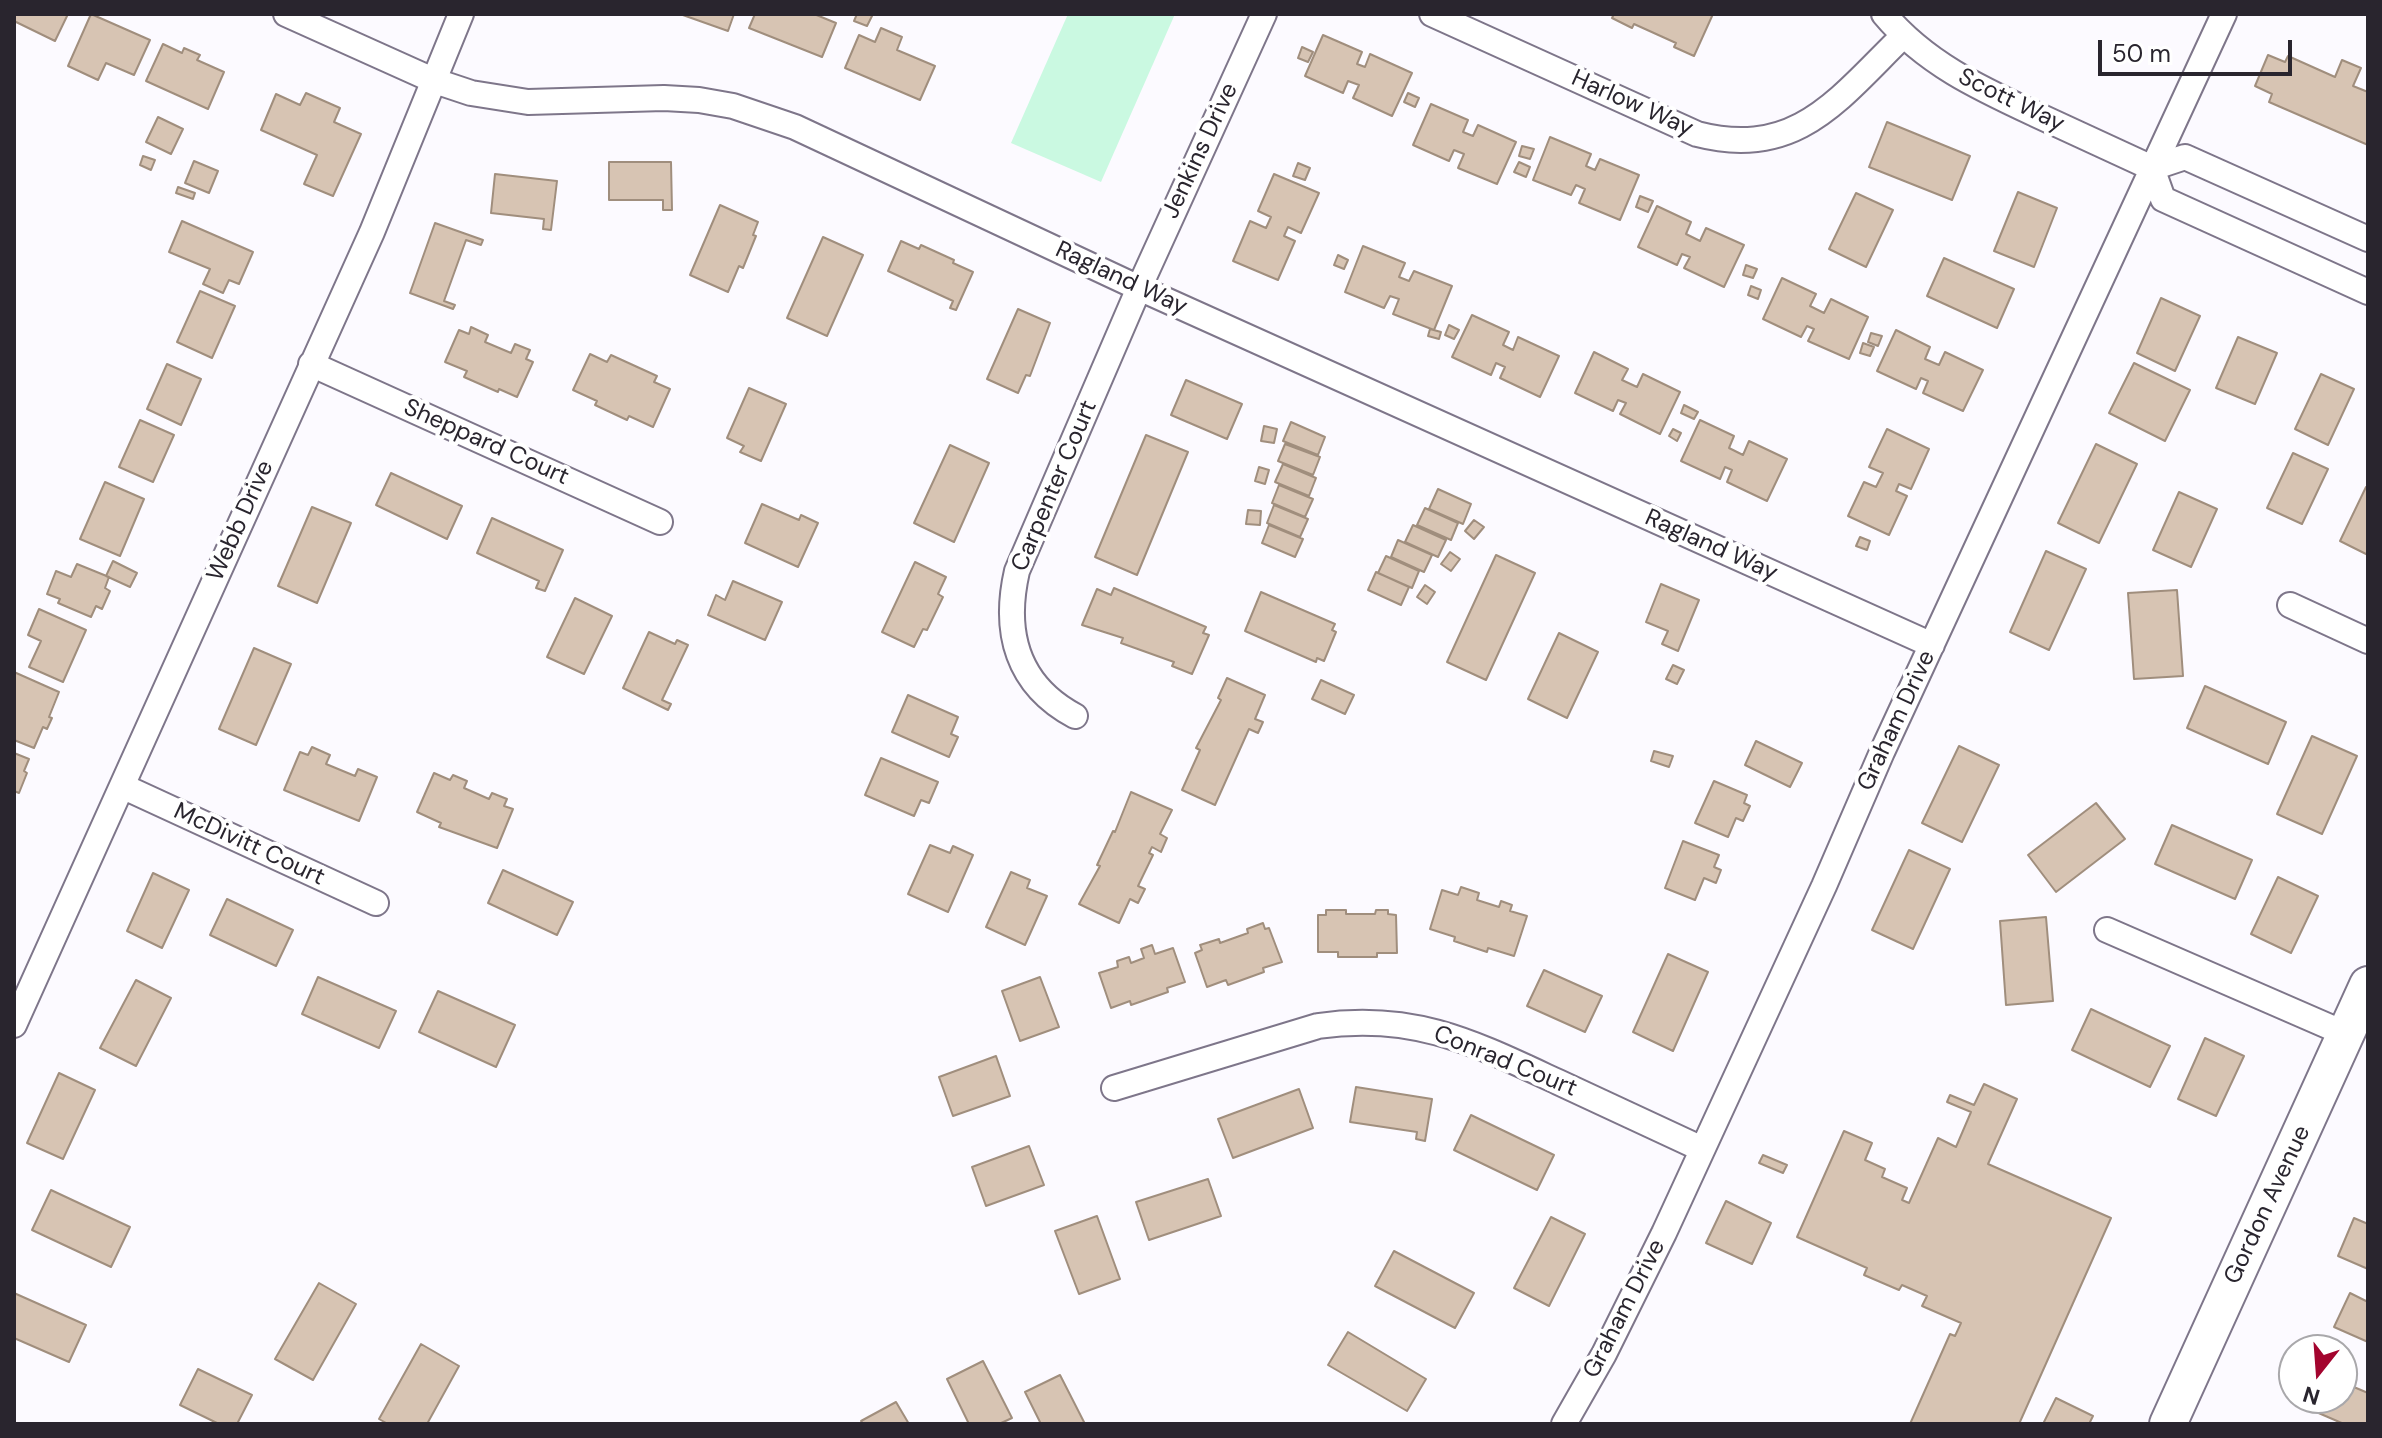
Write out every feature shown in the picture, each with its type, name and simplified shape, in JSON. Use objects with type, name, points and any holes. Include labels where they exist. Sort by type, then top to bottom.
[{"type":"main road","name":"Gordon Avenue","points":[[2168,1424],[2368,985]]},
{"type":"street","name":"Ragland Way","points":[[286,14],[435,81],[471,93],[528,102],[664,98],[699,100],[733,106],[795,127],[1139,288],[1932,645]]},
{"type":"street","name":"Webb Drive","points":[[14,1025],[372,232],[461,14]]},
{"type":"street","name":"Jenkins Drive","points":[[1139,288],[1264,14]]},
{"type":"street","name":"Harlow Way","points":[[1432,14],[1697,134],[1718,139],[1763,138],[1807,124],[1827,111],[1903,36]]},
{"type":"street","name":"Scott Way","points":[[1884,14],[1903,36],[1964,80],[2152,168]]},
{"type":"street","name":"Graham Drive","points":[[1564,1424],[1624,1315],[1702,1149],[2224,14]]},
{"type":"street","points":[[2368,239],[2185,157],[2152,168],[2163,199],[2368,291]]},
{"type":"street","name":"Carpenter Court","points":[[1075,716],[1045,694],[1021,661],[1014,640],[1012,596],[1017,571],[1139,288]]},
{"type":"street","name":"Sheppard Court","points":[[311,364],[660,522]]},
{"type":"street","points":[[2290,605],[2368,641]]},
{"type":"street","name":"McDivitt Court","points":[[122,786],[376,903]]},
{"type":"street","points":[[2107,930],[2346,1034]]},
{"type":"street","name":"Conrad Court","points":[[1114,1088],[1318,1026],[1381,1022],[1426,1029],[1481,1047],[1702,1149]]},
{"type":"green space","points":[[1068,14],[1175,14],[1101,182],[1011,143]]},
{"type":"building","points":[[14,14],[68,14],[55,41],[14,21]]},
{"type":"building","points":[[91,14],[150,40],[134,75],[106,63],[98,80],[68,66]]},
{"type":"building","points":[[680,14],[734,14],[728,31]]},
{"type":"building","points":[[755,14],[814,14],[836,23],[822,57],[749,28]]},
{"type":"building","points":[[857,14],[873,14],[867,26],[854,21]]},
{"type":"building","points":[[1614,14],[1713,14],[1694,56],[1674,47],[1676,43],[1634,24],[1632,28],[1612,18]]},
{"type":"building","points":[[881,28],[902,37],[897,50],[935,66],[920,100],[845,68],[859,35],[875,42]]},
{"type":"building","points":[[1323,35],[1362,52],[1357,64],[1365,67],[1370,54],[1412,73],[1392,116],[1353,98],[1359,85],[1348,81],[1343,93],[1305,76]]},
{"type":"building","points":[[163,44],[182,53],[184,48],[200,55],[197,60],[224,72],[208,109],[146,81]]},
{"type":"building","points":[[1302,47],[1313,52],[1308,62],[1298,58]]},
{"type":"building","points":[[2268,55],[2285,62],[2288,56],[2335,77],[2342,60],[2361,68],[2353,86],[2368,92],[2368,145],[2269,102],[2272,94],[2255,86]]},
{"type":"building","points":[[306,93],[340,108],[334,122],[361,134],[333,196],[304,184],[317,155],[261,130],[276,94],[300,105]]},
{"type":"building","points":[[1408,93],[1419,98],[1415,107],[1404,102]]},
{"type":"building","points":[[1431,104],[1468,120],[1463,132],[1473,136],[1478,125],[1516,142],[1497,184],[1458,168],[1464,154],[1454,150],[1449,161],[1413,145]]},
{"type":"building","points":[[158,117],[183,129],[171,154],[146,142]]},
{"type":"building","points":[[1887,122],[1970,156],[1952,200],[1869,167]]},
{"type":"building","points":[[1550,137],[1591,154],[1586,166],[1595,170],[1600,159],[1639,175],[1620,220],[1579,203],[1585,189],[1576,185],[1571,195],[1533,180]]},
{"type":"building","points":[[1522,146],[1534,149],[1530,159],[1519,156]]},
{"type":"building","points":[[143,156],[155,160],[151,170],[140,165]]},
{"type":"building","points":[[194,161],[218,171],[209,193],[185,183]]},
{"type":"building","points":[[609,162],[671,162],[672,210],[663,210],[663,200],[609,200]]},
{"type":"building","points":[[1519,162],[1530,167],[1526,177],[1514,172]]},
{"type":"building","points":[[1298,163],[1310,168],[1305,180],[1293,176]]},
{"type":"building","points":[[495,174],[557,181],[551,230],[543,229],[544,219],[491,213]]},
{"type":"building","points":[[1274,174],[1319,193],[1301,233],[1288,227],[1284,236],[1295,241],[1278,280],[1233,261],[1250,221],[1266,228],[1271,217],[1258,211]]},
{"type":"building","points":[[178,187],[195,193],[193,199],[176,193]]},
{"type":"building","points":[[2018,192],[2057,208],[2034,267],[1994,251]]},
{"type":"building","points":[[1856,193],[1893,210],[1866,267],[1829,249]]},
{"type":"building","points":[[1640,196],[1653,201],[1648,212],[1636,207]]},
{"type":"building","points":[[720,205],[758,222],[753,235],[756,236],[743,268],[739,266],[728,292],[690,275]]},
{"type":"building","points":[[1657,206],[1691,222],[1686,234],[1700,241],[1706,228],[1744,245],[1724,287],[1684,268],[1690,257],[1682,254],[1677,265],[1638,247]]},
{"type":"building","points":[[182,221],[253,252],[239,284],[229,280],[223,293],[203,284],[210,269],[169,252]]},
{"type":"building","points":[[435,223],[483,240],[481,245],[466,240],[444,301],[455,305],[453,309],[410,293]]},
{"type":"building","points":[[823,237],[863,255],[827,336],[787,318]]},
{"type":"building","points":[[901,241],[919,249],[921,245],[973,272],[956,310],[950,308],[953,301],[888,271]]},
{"type":"building","points":[[1363,246],[1405,263],[1399,277],[1409,281],[1414,271],[1452,286],[1434,330],[1393,314],[1399,299],[1390,296],[1384,308],[1345,292]]},
{"type":"building","points":[[1338,255],[1348,260],[1344,269],[1334,265]]},
{"type":"building","points":[[1944,258],[2014,289],[1997,328],[1927,296]]},
{"type":"building","points":[[1746,265],[1757,269],[1753,278],[1743,275]]},
{"type":"building","points":[[1782,278],[1816,294],[1810,306],[1824,313],[1831,299],[1868,317],[1849,359],[1808,341],[1814,329],[1807,326],[1801,337],[1763,319]]},
{"type":"building","points":[[1751,286],[1761,290],[1758,299],[1748,295]]},
{"type":"building","points":[[200,291],[235,306],[212,358],[177,342]]},
{"type":"building","points":[[2161,298],[2200,316],[2175,371],[2137,353]]},
{"type":"building","points":[[1018,309],[1050,323],[1030,376],[1026,375],[1018,393],[987,379]]},
{"type":"building","points":[[1472,315],[1509,332],[1503,345],[1513,350],[1518,337],[1559,356],[1540,397],[1500,378],[1505,367],[1496,363],[1491,375],[1452,357]]},
{"type":"building","points":[[1449,325],[1459,330],[1454,339],[1445,335]]},
{"type":"building","points":[[471,327],[488,335],[485,342],[511,353],[515,344],[530,350],[526,359],[533,362],[517,397],[464,377],[467,371],[445,362],[459,330],[469,334]]},
{"type":"building","points":[[1430,329],[1441,332],[1439,339],[1428,336]]},
{"type":"building","points":[[1896,330],[1930,347],[1925,359],[1939,365],[1945,352],[1983,370],[1963,411],[1923,393],[1928,381],[1921,378],[1916,389],[1877,371]]},
{"type":"building","points":[[1871,333],[1882,336],[1878,346],[1868,342]]},
{"type":"building","points":[[2238,337],[2277,353],[2255,404],[2216,388]]},
{"type":"building","points":[[1863,343],[1874,347],[1870,356],[1860,353]]},
{"type":"building","points":[[1594,352],[1628,369],[1622,380],[1637,387],[1643,374],[1680,392],[1660,434],[1620,414],[1626,403],[1618,400],[1613,411],[1575,393]]},
{"type":"building","points":[[590,354],[607,362],[611,355],[657,376],[654,382],[670,389],[653,427],[629,416],[627,420],[595,405],[597,401],[573,390]]},
{"type":"building","points":[[2134,363],[2190,390],[2165,441],[2109,413]]},
{"type":"building","points":[[167,364],[201,379],[181,425],[147,409]]},
{"type":"building","points":[[2321,374],[2354,389],[2328,445],[2295,429]]},
{"type":"building","points":[[1186,380],[1242,404],[1227,439],[1171,415]]},
{"type":"building","points":[[749,388],[786,404],[761,461],[740,452],[744,446],[727,438]]},
{"type":"building","points":[[1684,405],[1698,412],[1694,419],[1681,413]]},
{"type":"building","points":[[140,420],[174,435],[153,482],[119,467]]},
{"type":"building","points":[[1700,420],[1734,436],[1729,448],[1743,455],[1749,441],[1787,459],[1767,501],[1727,482],[1732,470],[1725,467],[1720,479],[1681,461]]},
{"type":"building","points":[[1291,422],[1325,437],[1318,455],[1283,441]]},
{"type":"building","points":[[1264,426],[1277,429],[1274,443],[1261,441]]},
{"type":"building","points":[[1673,429],[1681,433],[1677,441],[1669,436]]},
{"type":"building","points":[[1887,429],[1929,449],[1911,489],[1899,484],[1896,491],[1907,496],[1889,535],[1848,516],[1864,482],[1876,487],[1883,473],[1869,467]]},
{"type":"building","points":[[1146,435],[1188,452],[1137,575],[1095,557]]},
{"type":"building","points":[[1285,444],[1320,457],[1313,475],[1278,461]]},
{"type":"building","points":[[2096,444],[2137,464],[2099,543],[2058,523]]},
{"type":"building","points":[[950,445],[989,463],[954,542],[914,523]]},
{"type":"building","points":[[2293,453],[2328,469],[2302,524],[2267,508]]},
{"type":"building","points":[[1283,464],[1316,478],[1309,496],[1275,482]]},
{"type":"building","points":[[1259,467],[1269,470],[1265,484],[1255,481]]},
{"type":"building","points":[[391,473],[462,506],[447,539],[376,505]]},
{"type":"building","points":[[105,482],[144,499],[120,556],[80,539]]},
{"type":"building","points":[[1279,485],[1313,499],[1305,517],[1272,503]]},
{"type":"building","points":[[2368,488],[2368,555],[2340,541]]},
{"type":"building","points":[[1438,489],[1471,504],[1463,524],[1429,509]]},
{"type":"building","points":[[2179,492],[2217,509],[2191,567],[2153,550]]},
{"type":"building","points":[[762,504],[799,520],[801,515],[818,523],[798,567],[745,543]]},
{"type":"building","points":[[1274,505],[1308,519],[1300,537],[1267,523]]},
{"type":"building","points":[[312,507],[351,523],[317,603],[278,586]]},
{"type":"building","points":[[1425,508],[1458,523],[1451,540],[1417,525]]},
{"type":"building","points":[[1248,510],[1261,511],[1260,525],[1246,524]]},
{"type":"building","points":[[492,518],[563,550],[545,591],[536,588],[539,581],[477,553]]},
{"type":"building","points":[[1474,520],[1484,527],[1474,539],[1465,531]]},
{"type":"building","points":[[1269,525],[1303,539],[1295,557],[1262,543]]},
{"type":"building","points":[[1413,525],[1446,540],[1438,557],[1405,542]]},
{"type":"building","points":[[1860,537],[1870,541],[1867,550],[1856,546]]},
{"type":"building","points":[[1398,540],[1432,555],[1424,572],[1391,557]]},
{"type":"building","points":[[2046,551],[2086,569],[2049,650],[2010,632]]},
{"type":"building","points":[[1450,552],[1460,559],[1451,571],[1441,564]]},
{"type":"building","points":[[1496,555],[1535,573],[1486,680],[1447,662]]},
{"type":"building","points":[[1386,556],[1419,571],[1412,588],[1378,573]]},
{"type":"building","points":[[113,561],[137,573],[130,587],[106,576]]},
{"type":"building","points":[[915,562],[946,577],[938,594],[943,597],[927,630],[923,629],[914,647],[882,632]]},
{"type":"building","points":[[77,564],[109,577],[105,588],[110,591],[102,609],[96,606],[91,617],[58,603],[60,599],[47,594],[56,571],[71,577]]},
{"type":"building","points":[[1376,572],[1409,587],[1401,605],[1368,590]]},
{"type":"building","points":[[733,581],[782,602],[765,640],[708,615],[716,595],[725,600]]},
{"type":"building","points":[[1661,584],[1699,600],[1678,651],[1662,644],[1668,631],[1646,622]]},
{"type":"building","points":[[1425,585],[1435,592],[1427,604],[1417,597]]},
{"type":"building","points":[[1114,588],[1206,627],[1203,633],[1209,635],[1192,674],[1172,666],[1174,662],[1121,643],[1123,638],[1082,625],[1097,589],[1111,595]]},
{"type":"building","points":[[2177,590],[2183,676],[2134,679],[2128,593]]},
{"type":"building","points":[[1261,592],[1335,624],[1332,630],[1336,632],[1324,661],[1317,658],[1316,662],[1245,631]]},
{"type":"building","points":[[575,598],[612,616],[584,674],[547,657]]},
{"type":"building","points":[[39,609],[86,630],[63,682],[29,667],[41,641],[28,635]]},
{"type":"building","points":[[649,632],[675,644],[677,640],[688,645],[662,700],[671,704],[668,710],[623,688]]},
{"type":"building","points":[[1559,633],[1598,652],[1567,718],[1528,699]]},
{"type":"building","points":[[254,648],[291,664],[256,745],[219,729]]},
{"type":"building","points":[[1673,665],[1684,670],[1677,684],[1666,679]]},
{"type":"building","points":[[14,672],[59,692],[49,717],[52,718],[47,729],[43,727],[34,748],[14,740]]},
{"type":"building","points":[[1227,678],[1265,695],[1255,719],[1263,722],[1258,733],[1249,729],[1215,805],[1182,790],[1200,750],[1196,748],[1221,700],[1218,698]]},
{"type":"building","points":[[1321,680],[1354,695],[1345,714],[1312,699]]},
{"type":"building","points":[[2205,686],[2286,722],[2268,764],[2187,728]]},
{"type":"building","points":[[908,695],[958,717],[951,734],[958,737],[949,757],[892,732]]},
{"type":"building","points":[[2312,736],[2357,756],[2322,834],[2277,814]]},
{"type":"building","points":[[1756,741],[1802,763],[1790,787],[1745,765]]},
{"type":"building","points":[[1959,746],[1999,765],[1962,842],[1922,823]]},
{"type":"building","points":[[312,747],[330,755],[326,764],[355,776],[358,769],[377,777],[359,821],[284,790],[300,752],[308,755]]},
{"type":"building","points":[[1654,751],[1673,756],[1669,767],[1651,761]]},
{"type":"building","points":[[14,753],[29,759],[19,793],[14,791]]},
{"type":"building","points":[[881,758],[938,782],[929,803],[921,800],[914,816],[865,795]]},
{"type":"building","points":[[434,773],[450,780],[453,775],[467,781],[464,788],[489,799],[492,793],[507,799],[504,806],[513,809],[497,848],[439,827],[441,823],[417,812]]},
{"type":"building","points":[[1714,781],[1747,795],[1744,803],[1750,806],[1743,821],[1736,818],[1728,837],[1695,823]]},
{"type":"building","points":[[1131,792],[1172,810],[1160,834],[1167,838],[1161,852],[1152,847],[1149,853],[1153,855],[1138,886],[1145,889],[1138,903],[1130,899],[1119,923],[1079,904],[1100,866],[1097,865]]},
{"type":"building","points":[[2096,803],[2125,839],[2056,892],[2028,855]]},
{"type":"building","points":[[2172,825],[2252,860],[2235,899],[2155,864]]},
{"type":"building","points":[[1683,841],[1719,855],[1714,867],[1721,870],[1716,883],[1704,878],[1695,900],[1665,888]]},
{"type":"building","points":[[930,845],[950,853],[953,846],[973,855],[948,912],[908,894]]},
{"type":"building","points":[[1909,850],[1950,869],[1913,949],[1872,930]]},
{"type":"building","points":[[503,870],[573,902],[557,935],[488,903]]},
{"type":"building","points":[[1011,872],[1030,880],[1027,888],[1047,896],[1025,945],[986,927]]},
{"type":"building","points":[[153,873],[189,890],[162,948],[127,931]]},
{"type":"building","points":[[2278,877],[2318,896],[2291,953],[2251,934]]},
{"type":"building","points":[[1461,887],[1479,893],[1477,900],[1499,907],[1501,901],[1512,905],[1510,911],[1527,916],[1514,956],[1488,948],[1487,952],[1430,929],[1442,890],[1458,895]]},
{"type":"building","points":[[227,899],[293,930],[276,966],[210,935]]},
{"type":"building","points":[[1326,910],[1375,914],[1376,910],[1388,910],[1388,914],[1396,915],[1397,953],[1377,953],[1377,957],[1338,957],[1338,952],[1318,952],[1318,915],[1326,915]]},
{"type":"building","points":[[2046,917],[2053,1001],[2006,1005],[2000,921]]},
{"type":"building","points":[[1263,923],[1265,929],[1269,928],[1282,962],[1228,985],[1226,980],[1207,987],[1195,953],[1202,950],[1200,945],[1219,939],[1220,943],[1248,933],[1247,929]]},
{"type":"building","points":[[1152,945],[1155,954],[1173,948],[1185,982],[1167,988],[1168,992],[1131,1005],[1130,1001],[1111,1008],[1099,973],[1118,967],[1117,961],[1129,957],[1131,963],[1144,958],[1141,949]]},
{"type":"building","points":[[1668,954],[1708,972],[1673,1051],[1633,1032]]},
{"type":"building","points":[[1544,970],[1602,996],[1585,1032],[1527,1006]]},
{"type":"building","points":[[318,977],[396,1011],[379,1048],[302,1014]]},
{"type":"building","points":[[1040,977],[1059,1027],[1020,1041],[1002,991]]},
{"type":"building","points":[[136,980],[171,998],[136,1066],[100,1048]]},
{"type":"building","points":[[438,991],[515,1025],[496,1067],[419,1032]]},
{"type":"building","points":[[2091,1009],[2170,1046],[2150,1087],[2072,1050]]},
{"type":"building","points":[[2205,1038],[2244,1056],[2216,1116],[2178,1099]]},
{"type":"building","points":[[996,1056],[1010,1096],[953,1116],[939,1077]]},
{"type":"building","points":[[59,1073],[95,1090],[63,1159],[27,1143]]},
{"type":"building","points":[[1984,1084],[2017,1099],[1988,1164],[2111,1218],[2019,1424],[1910,1424],[1950,1334],[1955,1336],[1961,1323],[1922,1306],[1927,1296],[1902,1285],[1899,1290],[1864,1275],[1867,1268],[1797,1237],[1844,1131],[1872,1143],[1865,1160],[1885,1169],[1882,1177],[1907,1188],[1902,1200],[1909,1203],[1938,1138],[1956,1147],[1971,1112],[1947,1102],[1950,1095],[1974,1105]]},
{"type":"building","points":[[1356,1087],[1432,1099],[1425,1141],[1416,1139],[1417,1132],[1350,1122]]},
{"type":"building","points":[[1299,1089],[1313,1128],[1233,1158],[1218,1119]]},
{"type":"building","points":[[1471,1115],[1554,1155],[1537,1190],[1454,1150]]},
{"type":"building","points":[[1029,1146],[1044,1185],[986,1206],[972,1167]]},
{"type":"building","points":[[1763,1155],[1787,1165],[1783,1173],[1759,1163]]},
{"type":"building","points":[[1208,1179],[1221,1216],[1149,1240],[1136,1202]]},
{"type":"building","points":[[51,1190],[130,1227],[111,1267],[32,1230]]},
{"type":"building","points":[[1726,1201],[1771,1223],[1752,1264],[1706,1243]]},
{"type":"building","points":[[1097,1216],[1120,1279],[1079,1294],[1055,1231]]},
{"type":"building","points":[[1551,1217],[1585,1234],[1549,1306],[1514,1288]]},
{"type":"building","points":[[2354,1218],[2368,1224],[2368,1269],[2338,1256]]},
{"type":"building","points":[[1394,1251],[1474,1293],[1455,1328],[1375,1286]]},
{"type":"building","points":[[319,1283],[356,1304],[313,1380],[275,1359]]},
{"type":"building","points":[[14,1293],[86,1325],[69,1362],[14,1338]]},
{"type":"building","points":[[2350,1293],[2368,1302],[2368,1342],[2358,1338],[2358,1334],[2334,1327]]},
{"type":"building","points":[[1348,1332],[1426,1379],[1407,1411],[1328,1365]]},
{"type":"building","points":[[421,1344],[459,1366],[427,1424],[388,1424],[379,1419]]},
{"type":"building","points":[[983,1361],[1012,1418],[999,1424],[969,1424],[947,1379]]},
{"type":"building","points":[[198,1369],[252,1395],[237,1424],[219,1424],[180,1405]]},
{"type":"building","points":[[1060,1375],[1085,1424],[1041,1424],[1025,1392]]},
{"type":"building","points":[[2358,1389],[2368,1393],[2368,1424],[2344,1424],[2321,1414],[2358,1414]]},
{"type":"building","points":[[2056,1398],[2093,1416],[2089,1424],[2043,1424]]},
{"type":"building","points":[[896,1402],[909,1424],[863,1424],[861,1421]]}]
